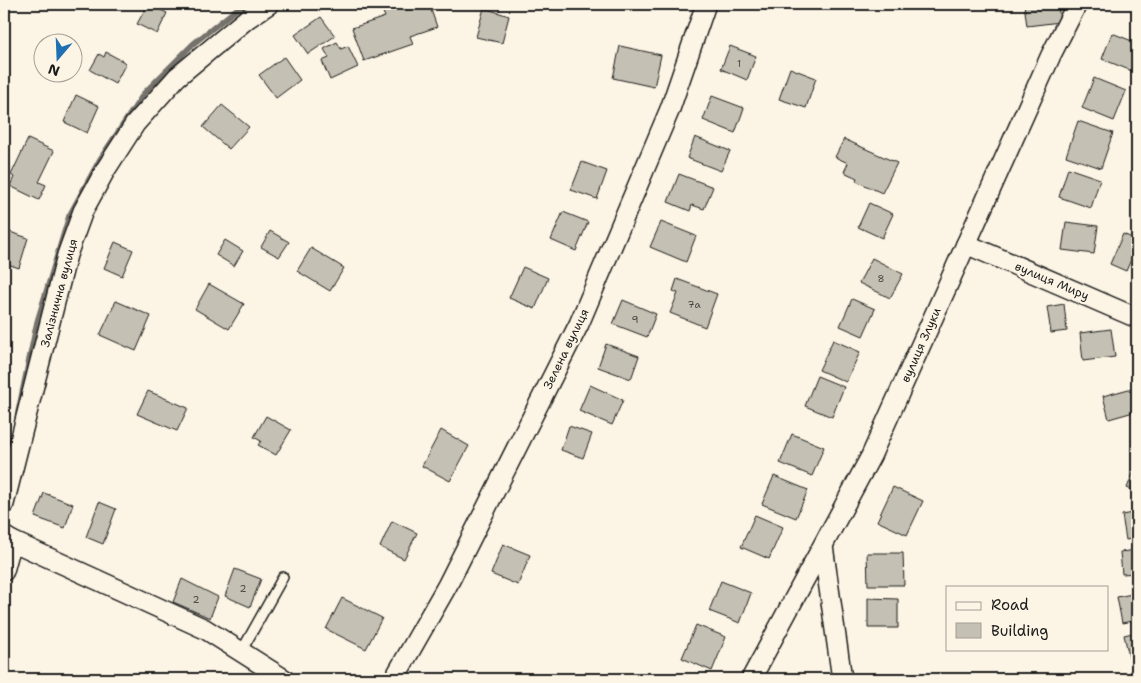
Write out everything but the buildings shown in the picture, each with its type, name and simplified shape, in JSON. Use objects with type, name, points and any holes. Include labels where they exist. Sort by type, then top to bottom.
[{"type":"street","name":"Залізнична вулиця","points":[[4,504],[67,255],[83,211],[92,194],[106,168],[135,124],[176,77],[248,18],[270,4]]},
{"type":"street","name":"Зелена вулиця","points":[[394,679],[447,586],[579,324],[670,109],[706,4]]},
{"type":"street","name":"вулиця Злуки","points":[[751,679],[870,456],[1051,55],[1077,4]]},
{"type":"street","name":"вулиця Миру","points":[[966,244],[1137,318]]},
{"type":"street","points":[[4,571],[8,539],[205,629],[284,679]]},
{"type":"street","points":[[823,546],[842,679]]},
{"type":"lane","points":[[241,652],[283,577]]},
{"type":"waterway","points":[[17,417],[37,322],[69,216],[100,159],[144,93],[193,44],[243,4]]}]
